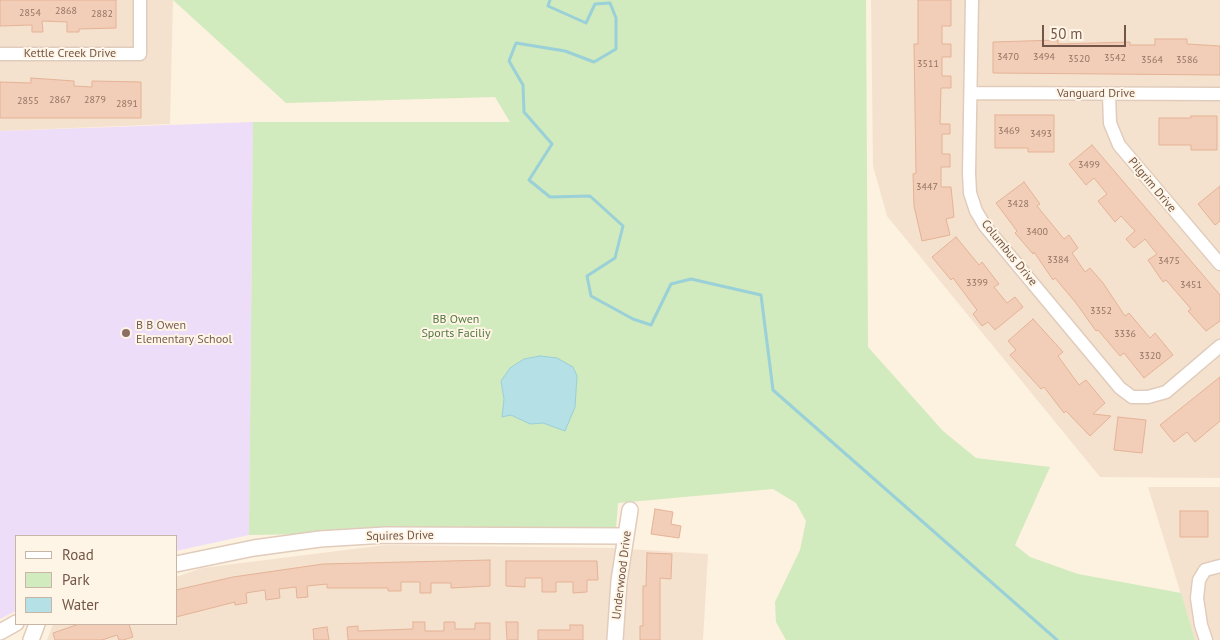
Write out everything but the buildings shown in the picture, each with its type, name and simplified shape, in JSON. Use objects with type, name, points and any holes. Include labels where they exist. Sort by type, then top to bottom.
[{"type":"street","name":"Kettle Creek Drive","points":[[0,54],[140,54],[140,0]]},
{"type":"street","name":"Columbus Drive","points":[[972,0],[970,193],[976,211],[985,226],[1120,388],[1132,397],[1148,397],[1166,392],[1220,346]]},
{"type":"street","name":"Vanguard Drive","points":[[971,93],[1220,94]]},
{"type":"street","name":"Pilgrim Drive","points":[[1109,94],[1110,123],[1119,145],[1220,264]]},
{"type":"street","name":"Underwood Drive","points":[[615,640],[619,581],[630,510]]},
{"type":"street","name":"Squires Drive","points":[[178,564],[254,548],[320,539],[386,535],[626,536]]},
{"type":"street","points":[[1206,640],[1201,625],[1197,598],[1199,580],[1205,570],[1220,566]]},
{"type":"street","points":[[0,632],[15,624]]},
{"type":"street","points":[[32,640],[37,625]]},
{"type":"shaded area","points":[[0,0],[173,0],[170,124],[0,131]]},
{"type":"shaded area","points":[[871,0],[1220,0],[1220,478],[1100,477],[887,216],[873,166]]},
{"type":"shaded area","name":"B B Owen Elementary School","points":[[253,122],[249,535],[178,551],[178,535],[15,535],[15,612],[0,619],[0,131]]},
{"type":"shaded area","points":[[1148,487],[1220,487],[1220,640],[1195,640]]},
{"type":"shaded area","points":[[385,545],[611,548],[708,554],[703,640],[47,640],[53,625],[178,625],[178,576],[202,568]]},
{"type":"green space","name":"BB Owen Sports Faciliy","points":[[173,0],[866,0],[868,347],[943,431],[976,458],[1050,467],[1015,545],[1030,557],[1078,574],[1181,593],[1195,640],[786,640],[776,622],[775,602],[800,550],[806,521],[796,503],[773,489],[618,503],[616,529],[249,535],[253,122],[510,122],[495,97],[286,103]]},
{"type":"water","points":[[540,356],[557,358],[573,367],[577,376],[575,407],[565,431],[543,423],[530,424],[511,415],[502,417],[504,399],[501,381],[510,368],[524,359]]},
{"type":"waterway","points":[[550,0],[548,6],[586,23],[595,4],[610,3],[616,18],[616,49],[594,62],[565,51],[516,43],[509,61],[523,85],[524,112],[552,144],[529,180],[550,197],[590,196],[623,226],[615,258],[587,276],[591,296],[633,319],[651,325],[671,284],[691,279],[761,295],[773,390],[1057,640]]},
{"type":"place","name":"B B Owen Elementary School","points":[[126,333]]}]
